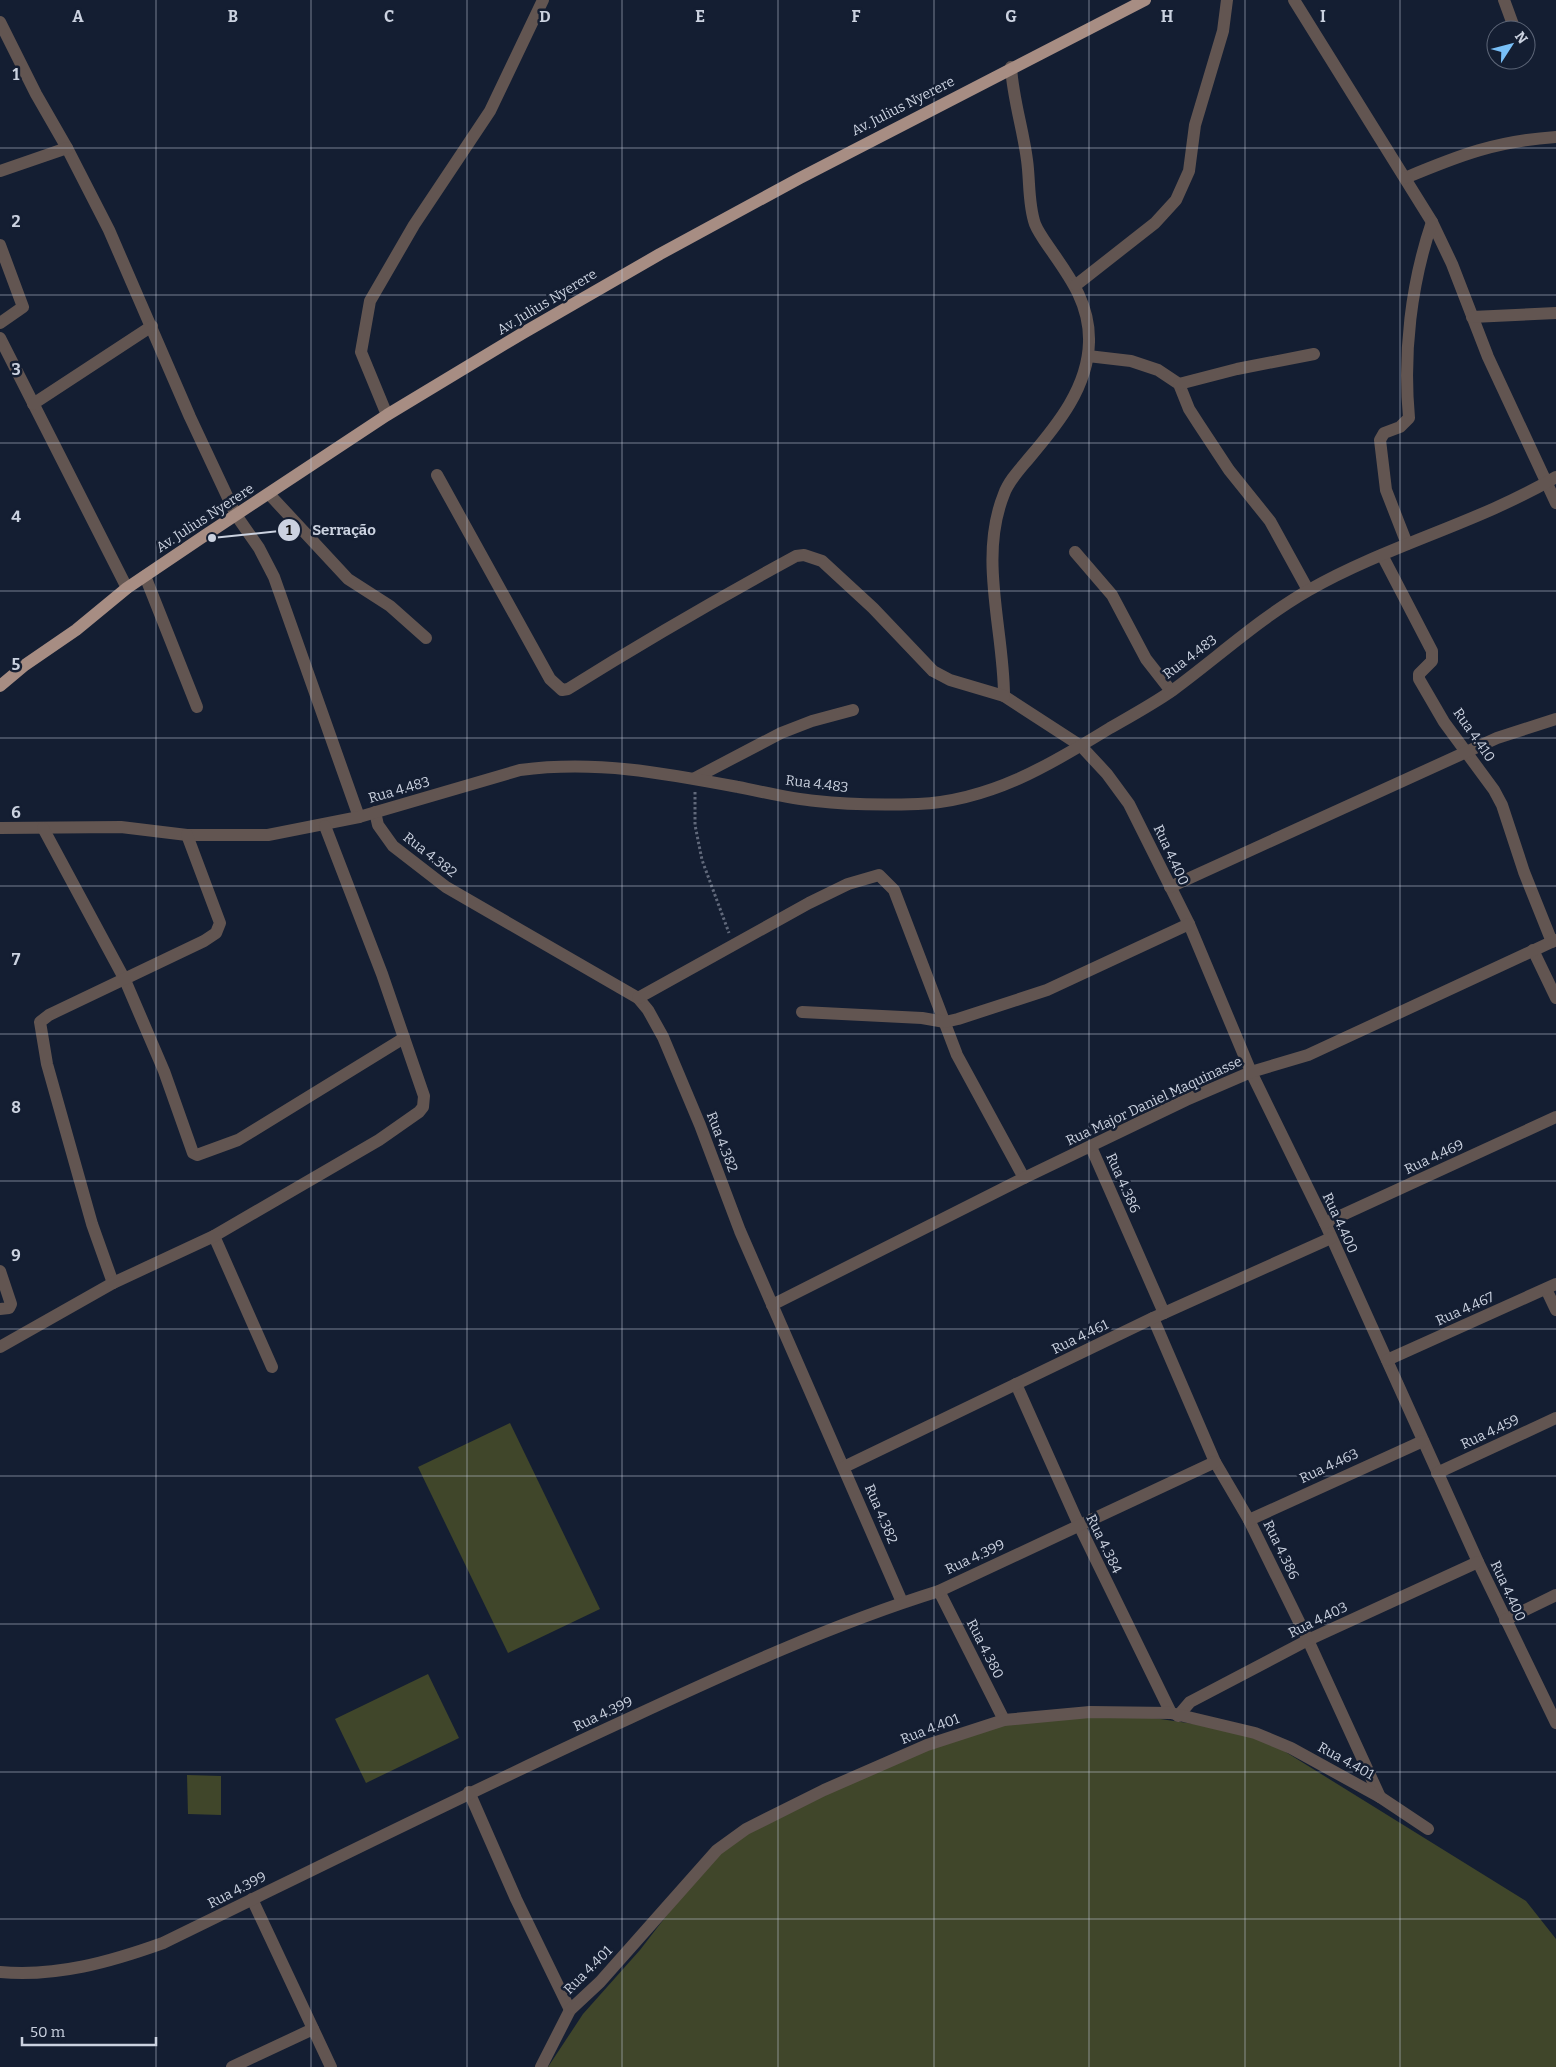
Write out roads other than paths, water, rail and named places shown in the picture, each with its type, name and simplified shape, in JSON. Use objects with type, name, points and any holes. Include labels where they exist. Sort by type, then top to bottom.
[{"type":"main road","name":"Av. Julius Nyerere","points":[[0,686],[25,665],[76,630],[127,588],[236,515],[388,415],[573,303],[800,178],[1011,67],[1145,0]]},
{"type":"street","points":[[388,415],[361,352],[370,301],[414,225],[490,111],[543,0]]},
{"type":"street","points":[[1076,285],[1155,223],[1176,200],[1189,171],[1195,125],[1223,30],[1227,0]]},
{"type":"street","points":[[1294,0],[1432,222],[1452,264],[1488,357],[1551,480],[1556,503]]},
{"type":"street","points":[[1504,0],[1511,20]]},
{"type":"street","points":[[0,22],[36,94],[67,148],[109,230],[190,417],[236,515],[259,548],[274,577],[359,817]]},
{"type":"street","points":[[1004,696],[1004,665],[992,556],[1004,493],[1067,409],[1080,384],[1088,356],[1087,315],[1076,285],[1043,238],[1033,216],[1027,159],[1012,87],[1011,67]]},
{"type":"street","points":[[1404,178],[1454,157],[1496,144],[1556,137]]},
{"type":"street","points":[[0,171],[67,148]]},
{"type":"street","points":[[1407,544],[1386,490],[1380,440],[1384,433],[1400,427],[1409,418],[1406,373],[1413,297],[1418,268],[1432,222]]},
{"type":"street","points":[[0,245],[23,308],[0,323]]},
{"type":"street","points":[[1472,317],[1556,312]]},
{"type":"street","points":[[33,404],[152,326]]},
{"type":"street","points":[[0,338],[127,588]]},
{"type":"street","points":[[1179,384],[1237,369],[1314,354]]},
{"type":"street","points":[[1088,356],[1131,362],[1158,370],[1179,384],[1193,416],[1229,470],[1270,521],[1308,590]]},
{"type":"street","name":"Rua 4.400","points":[[438,475],[550,679],[562,690],[568,689],[634,647],[731,592],[796,556],[804,555],[822,562],[850,586],[934,671],[950,680],[1004,696],[1081,746],[1107,774],[1129,804],[1189,924],[1251,1072],[1325,1224],[1478,1562],[1556,1723]]},
{"type":"street","name":"Rua 4.483","points":[[0,828],[121,827],[187,835],[268,835],[325,826],[520,770],[553,766],[592,765],[695,778],[815,801],[919,804],[971,796],[999,788],[1028,775],[1081,746],[1171,691],[1263,620],[1308,590],[1551,480]]},
{"type":"street","points":[[269,494],[348,579],[390,606],[426,638]]},
{"type":"street","points":[[1075,552],[1112,595],[1146,659],[1171,691]]},
{"type":"street","name":"Rua 4.410","points":[[1382,555],[1432,651],[1432,661],[1419,674],[1419,678],[1444,722],[1494,790],[1502,805],[1524,872],[1554,941]]},
{"type":"street","points":[[145,576],[197,707]]},
{"type":"street","points":[[695,778],[782,733],[812,721],[853,710]]},
{"type":"street","points":[[1170,887],[1497,738],[1556,719]]},
{"type":"street","name":"Rua 4.382","points":[[375,812],[378,825],[393,846],[446,888],[638,998],[648,1010],[662,1037],[772,1305],[902,1602]]},
{"type":"street","points":[[0,1347],[112,1283],[214,1236],[379,1140],[419,1112],[423,1107],[424,1096],[404,1038],[325,826]]},
{"type":"street","points":[[43,828],[125,980],[174,1097],[193,1152],[197,1155],[238,1140],[404,1038]]},
{"type":"street","points":[[112,1283],[92,1224],[47,1064],[40,1022],[48,1015],[204,941],[219,929],[217,914],[187,835]]},
{"type":"street","points":[[638,998],[848,884],[879,875],[894,890],[957,1055],[1024,1178]]},
{"type":"street","points":[[802,1012],[922,1018],[944,1022],[973,1016],[1047,990],[1189,924]]},
{"type":"street","name":"Rua Major Daniel Maquinasse","points":[[772,1305],[1024,1178],[1186,1100],[1251,1072],[1308,1055],[1554,941]]},
{"type":"street","points":[[1533,950],[1556,998]]},
{"type":"street","name":"Rua 4.469","points":[[1325,1224],[1556,1117]]},
{"type":"street","name":"Rua 4.386","points":[[1090,1147],[1159,1315],[1216,1462],[1249,1520],[1308,1640],[1380,1798]]},
{"type":"street","points":[[214,1236],[272,1367]]},
{"type":"street","name":"Rua 4.461","points":[[844,1467],[1159,1315],[1331,1238]]},
{"type":"street","points":[[0,1271],[12,1304],[9,1308],[0,1309]]},
{"type":"street","points":[[1551,1287],[1556,1310]]},
{"type":"street","name":"Rua 4.467","points":[[1387,1360],[1551,1287]]},
{"type":"street","name":"Rua 4.384","points":[[1016,1384],[1078,1525],[1174,1714]]},
{"type":"street","name":"Rua 4.459","points":[[1437,1473],[1556,1418]]},
{"type":"street","name":"Rua 4.463","points":[[1249,1520],[1423,1441]]},
{"type":"street","name":"Rua 4.399","points":[[0,1972],[20,1974],[79,1969],[119,1959],[163,1943],[469,1792],[743,1666],[902,1602],[939,1590],[1216,1462]]},
{"type":"street","name":"Rua 4.403","points":[[1174,1714],[1190,1702],[1308,1640],[1478,1562]]},
{"type":"street","name":"Rua 4.380","points":[[939,1590],[1004,1720]]},
{"type":"street","points":[[1505,1620],[1556,1595]]},
{"type":"street","name":"Rua 4.401","points":[[541,2067],[557,2032],[570,2010],[606,1976],[717,1850],[746,1829],[824,1790],[927,1745],[1004,1720],[1090,1712],[1174,1714],[1255,1732],[1275,1740],[1380,1798],[1428,1829]]},
{"type":"street","points":[[469,1792],[516,1900],[570,2010]]},
{"type":"street","points":[[252,1899],[331,2067]]},
{"type":"street","points":[[232,2067],[313,2029]]},
{"type":"place","name":"Serração","points":[[212,538]]}]
